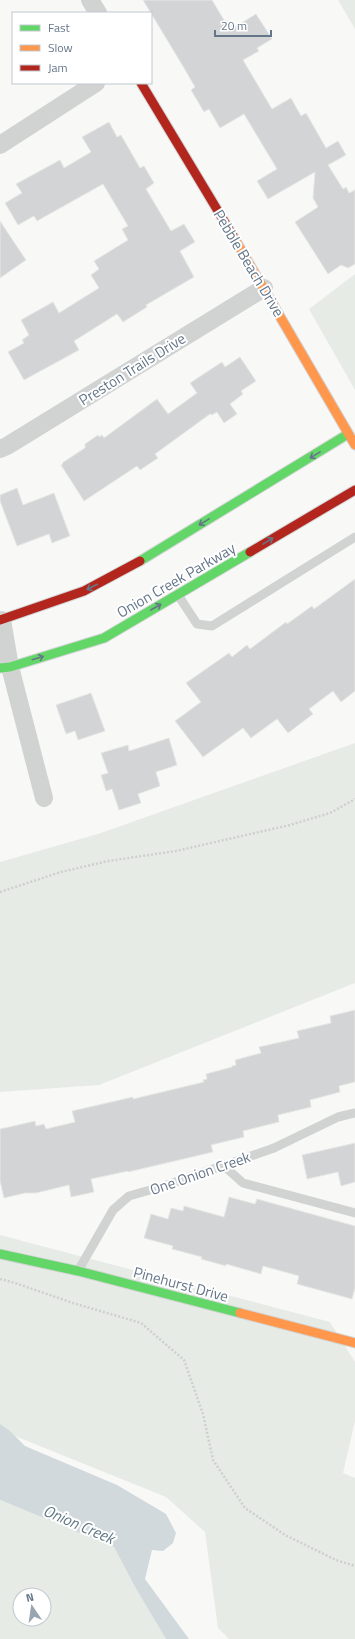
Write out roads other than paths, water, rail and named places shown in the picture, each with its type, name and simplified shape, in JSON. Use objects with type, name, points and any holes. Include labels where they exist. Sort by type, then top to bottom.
[{"type":"street","points":[[90,0],[97,12]]},
{"type":"street","points":[[0,145],[94,84]]},
{"type":"street","name":"Pebble Beach Drive","points":[[141,84],[352,431],[355,445]]},
{"type":"street","name":"Preston Trails Drive","points":[[0,449],[264,288]]},
{"type":"street","points":[[44,798],[5,667],[1,620],[84,591],[125,570],[352,431]]},
{"type":"street","name":"Onion Creek Parkway","points":[[5,667],[104,638],[355,490]]},
{"type":"street","name":"Pinehurst Drive","points":[[0,1254],[78,1271],[355,1343]]},
{"type":"lane","points":[[178,595],[197,624],[212,626],[355,537]]},
{"type":"lane","name":"One Onion Creek","points":[[78,1271],[113,1210],[130,1196],[224,1166],[274,1148],[338,1117],[355,1113]]},
{"type":"lane","points":[[224,1166],[244,1183],[355,1213]]},
{"type":"water","name":"Onion Creek","points":[[0,1424],[10,1431],[25,1446],[117,1485],[166,1514],[176,1533],[173,1543],[163,1551],[152,1550],[145,1579],[189,1639],[166,1639],[135,1587],[114,1547],[0,1500]]}]
